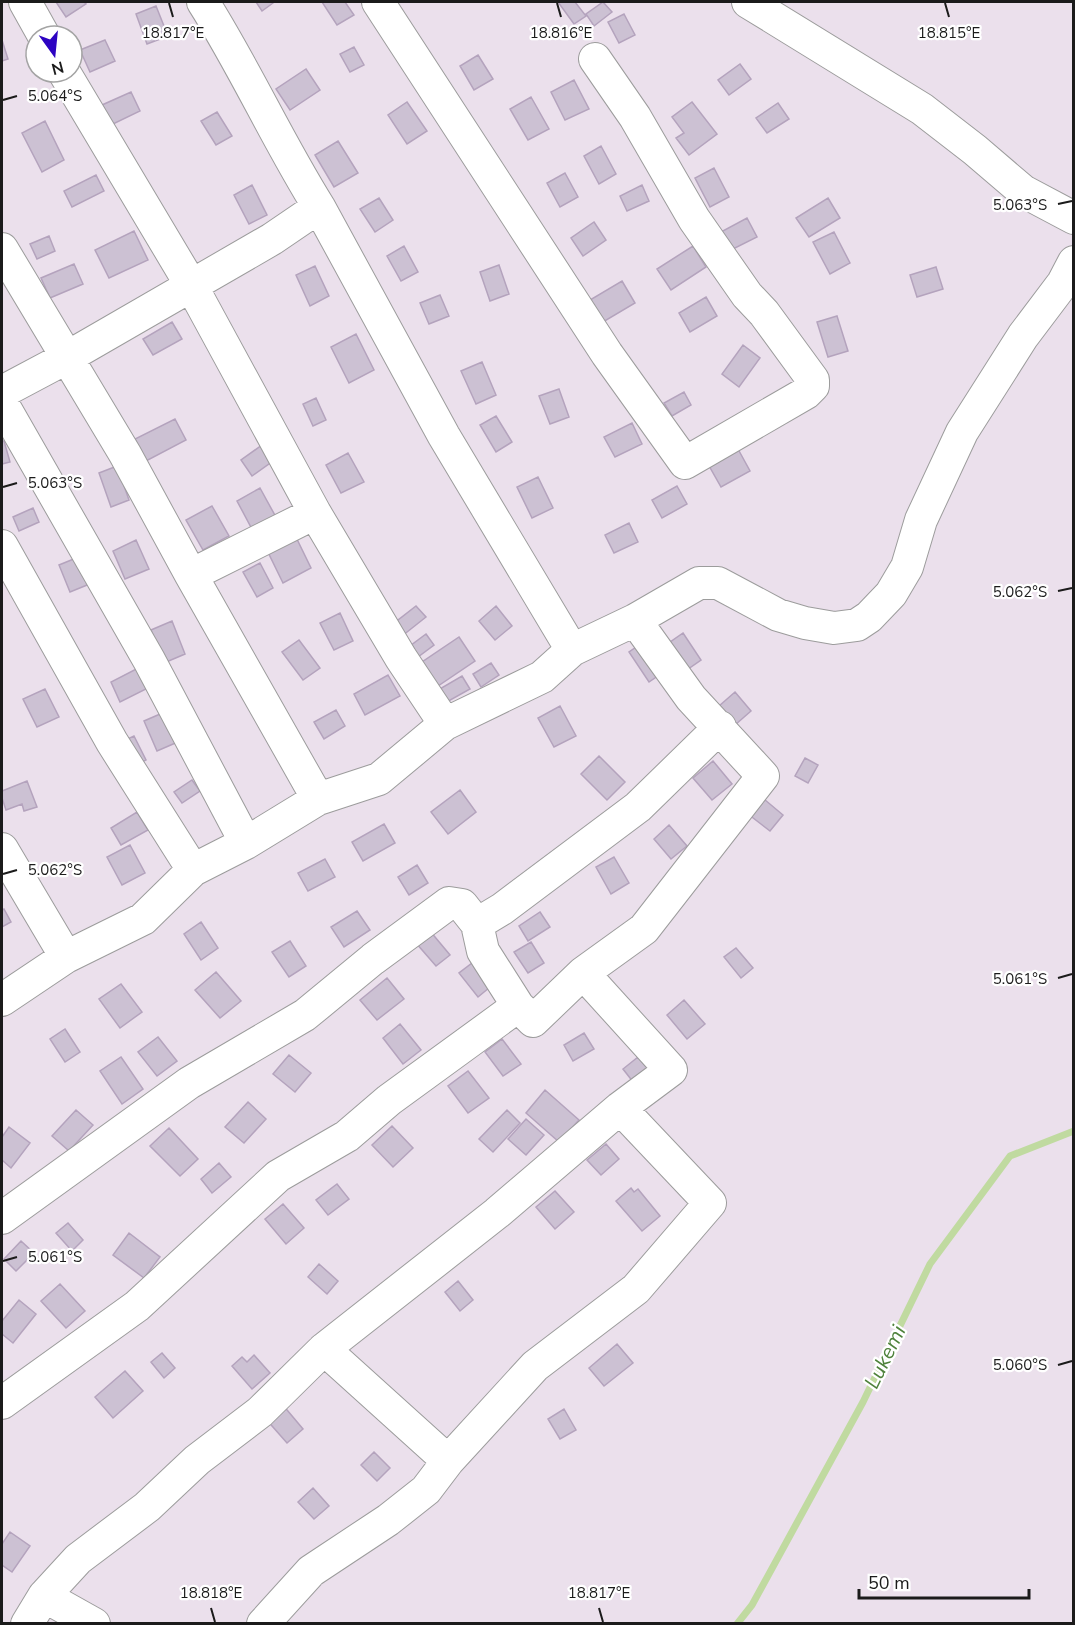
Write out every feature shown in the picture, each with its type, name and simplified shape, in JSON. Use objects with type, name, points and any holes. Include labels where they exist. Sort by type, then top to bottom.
[{"type":"street","points":[[25,2],[37,24]]},
{"type":"street","points":[[203,2],[230,44],[300,178],[319,207],[444,436],[572,650]]},
{"type":"street","points":[[378,2],[607,354],[685,463],[806,393],[813,386],[813,380],[764,313],[747,295],[694,219],[635,117],[595,59]]},
{"type":"street","points":[[748,2],[922,109],[1023,191],[1074,218]]},
{"type":"street","points":[[71,84],[191,285],[315,513],[401,658],[445,724]]},
{"type":"street","points":[[2,392],[66,358],[272,239],[319,207]]},
{"type":"street","points":[[2,249],[125,454],[318,799]]},
{"type":"street","points":[[2,1000],[66,957],[143,919],[193,870],[246,843],[318,799],[379,779],[445,724],[542,677],[572,650],[635,620],[699,583],[718,583],[778,615],[805,623],[834,628],[857,625],[869,617],[891,594],[907,567],[921,520],[963,432],[1023,336],[1063,283],[1074,262]]},
{"type":"street","points":[[2,403],[149,660],[246,843]]},
{"type":"street","points":[[191,575],[315,513]]},
{"type":"street","points":[[2,546],[112,742],[193,870]]},
{"type":"street","points":[[2,1218],[189,1083],[305,1015],[373,959],[449,903],[462,905],[477,924],[483,951],[518,1006],[533,1021],[583,973],[644,929],[763,776],[691,698],[635,620]]},
{"type":"street","points":[[477,924],[502,909],[638,807],[720,728]]},
{"type":"street","points":[[2,849],[66,957]]},
{"type":"street","points":[[27,1623],[44,1596],[78,1559],[147,1507],[197,1460],[260,1413],[324,1349],[497,1213],[620,1108],[671,1070],[583,973]]},
{"type":"street","points":[[2,1403],[137,1306],[278,1176],[347,1136],[389,1100],[518,1006]]},
{"type":"street","points":[[263,1623],[311,1571],[426,1490],[448,1461],[535,1366],[636,1289],[710,1203],[620,1108]]},
{"type":"street","points":[[324,1349],[448,1461]]},
{"type":"street","points":[[44,1596],[94,1623]]},
{"type":"building","points":[[56,2],[84,2],[86,4],[66,17]]},
{"type":"building","points":[[256,2],[272,2],[273,3],[262,11]]},
{"type":"building","points":[[322,2],[345,2],[354,15],[337,25]]},
{"type":"building","points":[[558,2],[575,2],[586,16],[574,24]]},
{"type":"building","points":[[603,2],[612,12],[594,26],[586,14]]},
{"type":"building","points":[[156,6],[168,36],[147,44],[136,14]]},
{"type":"building","points":[[624,14],[635,35],[619,43],[608,22]]},
{"type":"building","points":[[2,40],[8,59],[2,61]]},
{"type":"building","points":[[105,40],[115,61],[90,72],[84,59],[84,48]]},
{"type":"building","points":[[354,47],[364,65],[350,72],[340,54]]},
{"type":"building","points":[[478,55],[493,79],[474,90],[460,66]]},
{"type":"building","points":[[740,64],[751,79],[729,95],[718,80]]},
{"type":"building","points":[[306,69],[320,90],[290,110],[276,89]]},
{"type":"building","points":[[574,80],[589,109],[565,120],[551,92]]},
{"type":"building","points":[[131,92],[140,111],[111,125],[102,105]]},
{"type":"building","points":[[531,97],[549,129],[528,140],[510,109]]},
{"type":"building","points":[[407,102],[427,131],[407,144],[388,115]]},
{"type":"building","points":[[692,102],[717,134],[689,155],[676,138],[684,133],[672,117]]},
{"type":"building","points":[[778,103],[789,119],[767,133],[756,118]]},
{"type":"building","points":[[217,112],[232,136],[216,145],[201,121]]},
{"type":"building","points":[[45,121],[64,160],[42,172],[22,133]]},
{"type":"building","points":[[338,141],[358,173],[334,187],[315,155]]},
{"type":"building","points":[[601,146],[616,174],[599,184],[584,156]]},
{"type":"building","points":[[714,168],[729,197],[710,207],[695,178]]},
{"type":"building","points":[[565,173],[578,197],[560,207],[547,183]]},
{"type":"building","points":[[96,175],[104,191],[72,207],[64,191]]},
{"type":"building","points":[[252,185],[267,215],[249,224],[234,195]]},
{"type":"building","points":[[642,185],[649,201],[627,211],[620,196]]},
{"type":"building","points":[[379,198],[393,220],[375,232],[360,209]]},
{"type":"building","points":[[828,198],[840,218],[809,237],[796,218]]},
{"type":"building","points":[[747,218],[757,237],[729,251],[719,233]]},
{"type":"building","points":[[594,222],[606,240],[583,256],[571,238]]},
{"type":"building","points":[[134,231],[148,260],[109,278],[95,250]]},
{"type":"building","points":[[834,232],[850,263],[830,274],[813,242]]},
{"type":"building","points":[[49,236],[55,251],[37,259],[30,244]]},
{"type":"building","points":[[404,246],[418,272],[401,281],[387,256]]},
{"type":"building","points":[[693,246],[706,267],[671,290],[657,269]]},
{"type":"building","points":[[74,264],[83,284],[50,298],[41,278]]},
{"type":"building","points":[[499,265],[509,294],[490,301],[480,272]]},
{"type":"building","points":[[315,266],[329,296],[310,306],[296,275]]},
{"type":"building","points":[[936,267],[943,289],[917,297],[910,275]]},
{"type":"building","points":[[622,281],[635,303],[603,322],[590,300]]},
{"type":"building","points":[[440,295],[449,316],[429,324],[420,303]]},
{"type":"building","points":[[706,297],[717,316],[690,332],[679,313]]},
{"type":"building","points":[[837,316],[848,351],[828,357],[817,322]]},
{"type":"building","points":[[172,322],[182,339],[153,355],[143,339]]},
{"type":"building","points":[[356,334],[374,370],[349,383],[331,347]]},
{"type":"building","points":[[743,345],[760,358],[739,387],[722,374]]},
{"type":"building","points":[[482,362],[496,395],[476,404],[461,371]]},
{"type":"building","points":[[559,389],[569,417],[550,424],[539,396]]},
{"type":"building","points":[[684,392],[691,405],[672,416],[664,403]]},
{"type":"building","points":[[316,398],[326,420],[313,426],[303,404]]},
{"type":"building","points":[[496,416],[512,442],[496,452],[480,425]]},
{"type":"building","points":[[175,419],[186,440],[146,461],[135,439]]},
{"type":"building","points":[[632,423],[642,444],[615,457],[604,437]]},
{"type":"building","points":[[2,441],[4,441],[10,462],[2,464]]},
{"type":"building","points":[[262,445],[273,461],[252,476],[241,460]]},
{"type":"building","points":[[738,449],[750,471],[721,487],[708,464]]},
{"type":"building","points":[[348,453],[364,482],[341,493],[326,465]]},
{"type":"building","points":[[117,466],[129,500],[111,507],[99,473]]},
{"type":"building","points":[[538,477],[553,508],[532,518],[517,487]]},
{"type":"building","points":[[677,486],[687,504],[662,518],[652,500]]},
{"type":"building","points":[[260,488],[277,519],[253,531],[237,501]]},
{"type":"building","points":[[212,506],[229,536],[203,550],[186,520]]},
{"type":"building","points":[[33,508],[39,522],[19,531],[13,517]]},
{"type":"building","points":[[629,523],[638,542],[614,553],[605,535]]},
{"type":"building","points":[[292,529],[311,568],[283,583],[264,544]]},
{"type":"building","points":[[136,540],[149,569],[125,579],[113,551]]},
{"type":"building","points":[[81,556],[92,583],[70,592],[59,565]]},
{"type":"building","points":[[260,563],[273,588],[257,597],[243,572]]},
{"type":"building","points":[[416,606],[426,617],[402,636],[393,624]]},
{"type":"building","points":[[496,606],[512,626],[495,640],[479,621]]},
{"type":"building","points":[[340,613],[353,641],[334,650],[320,623]]},
{"type":"building","points":[[172,621],[185,654],[164,663],[151,630]]},
{"type":"building","points":[[683,633],[701,660],[681,674],[663,647]]},
{"type":"building","points":[[426,634],[434,645],[418,657],[410,646]]},
{"type":"building","points":[[459,637],[475,661],[438,686],[422,662]]},
{"type":"building","points":[[299,640],[320,668],[303,680],[282,652]]},
{"type":"building","points":[[645,641],[665,671],[649,682],[629,652]]},
{"type":"building","points":[[491,663],[499,675],[481,687],[473,674]]},
{"type":"building","points":[[144,665],[154,685],[120,702],[111,682]]},
{"type":"building","points":[[388,675],[400,696],[365,715],[354,694]]},
{"type":"building","points":[[462,676],[470,689],[445,703],[438,690]]},
{"type":"building","points":[[45,689],[59,717],[37,727],[23,699]]},
{"type":"building","points":[[735,692],[751,711],[735,725],[719,706]]},
{"type":"building","points":[[560,706],[576,736],[554,747],[538,718]]},
{"type":"building","points":[[336,710],[345,726],[324,739],[314,722]]},
{"type":"building","points":[[167,711],[180,741],[157,751],[144,721]]},
{"type":"building","points":[[134,736],[146,760],[134,766],[121,742]]},
{"type":"building","points":[[599,756],[625,782],[607,800],[581,774]]},
{"type":"building","points":[[805,758],[818,765],[808,783],[795,776]]},
{"type":"building","points":[[713,761],[732,784],[712,800],[693,778]]},
{"type":"building","points":[[192,780],[200,791],[182,803],[174,792]]},
{"type":"building","points":[[27,781],[37,807],[24,811],[22,804],[6,810],[2,791]]},
{"type":"building","points":[[460,790],[476,812],[448,834],[431,812]]},
{"type":"building","points":[[758,794],[783,815],[770,831],[744,811]]},
{"type":"building","points":[[137,812],[148,830],[121,845],[111,828]]},
{"type":"building","points":[[384,824],[395,843],[363,861],[352,842]]},
{"type":"building","points":[[669,825],[687,846],[671,859],[654,839]]},
{"type":"building","points":[[130,845],[145,873],[122,885],[107,857]]},
{"type":"building","points":[[614,857],[629,883],[611,894],[596,867]]},
{"type":"building","points":[[325,859],[335,877],[308,891],[298,873]]},
{"type":"building","points":[[417,865],[428,883],[409,895],[398,877]]},
{"type":"building","points":[[4,909],[11,922],[2,927],[2,910]]},
{"type":"building","points":[[357,911],[370,930],[344,947],[331,927]]},
{"type":"building","points":[[540,912],[550,927],[528,941],[519,926]]},
{"type":"building","points":[[201,922],[218,948],[201,960],[184,934]]},
{"type":"building","points":[[430,931],[450,955],[436,966],[416,943]]},
{"type":"building","points":[[290,941],[306,966],[289,977],[272,952]]},
{"type":"building","points":[[531,942],[544,963],[528,973],[514,952]]},
{"type":"building","points":[[736,948],[753,968],[741,978],[724,957]]},
{"type":"building","points":[[476,960],[495,983],[478,997],[459,973]]},
{"type":"building","points":[[216,972],[241,1001],[220,1018],[195,990]]},
{"type":"building","points":[[387,978],[404,999],[377,1020],[360,1000]]},
{"type":"building","points":[[121,984],[142,1012],[120,1028],[99,999]]},
{"type":"building","points":[[684,1000],[705,1024],[687,1039],[667,1015]]},
{"type":"building","points":[[400,1024],[421,1050],[403,1064],[383,1038]]},
{"type":"building","points":[[65,1029],[80,1052],[65,1062],[50,1039]]},
{"type":"building","points":[[584,1033],[594,1049],[573,1061],[564,1045]]},
{"type":"building","points":[[158,1037],[177,1061],[157,1076],[138,1052]]},
{"type":"building","points":[[502,1039],[521,1064],[503,1076],[485,1052]]},
{"type":"building","points":[[289,1055],[311,1073],[295,1092],[273,1074]]},
{"type":"building","points":[[121,1057],[143,1089],[122,1104],[100,1071]]},
{"type":"building","points":[[638,1057],[652,1074],[637,1087],[623,1069]]},
{"type":"building","points":[[468,1071],[489,1098],[468,1113],[448,1086]]},
{"type":"building","points":[[545,1090],[579,1120],[559,1142],[526,1113]]},
{"type":"building","points":[[248,1102],[266,1119],[244,1143],[225,1127]]},
{"type":"building","points":[[76,1110],[93,1125],[69,1151],[52,1136]]},
{"type":"building","points":[[507,1110],[520,1123],[493,1152],[479,1139]]},
{"type":"building","points":[[526,1119],[544,1135],[526,1155],[508,1139]]},
{"type":"building","points":[[392,1126],[413,1148],[393,1167],[372,1145]]},
{"type":"building","points":[[9,1127],[30,1143],[11,1168],[2,1160],[2,1137]]},
{"type":"building","points":[[169,1128],[198,1159],[180,1176],[150,1146]]},
{"type":"building","points":[[606,1144],[619,1159],[601,1175],[587,1160]]},
{"type":"building","points":[[219,1163],[231,1177],[212,1193],[201,1179]]},
{"type":"building","points":[[337,1184],[349,1199],[328,1215],[316,1200]]},
{"type":"building","points":[[631,1188],[634,1192],[638,1189],[660,1216],[642,1231],[616,1201]]},
{"type":"building","points":[[555,1191],[574,1212],[555,1229],[536,1207]]},
{"type":"building","points":[[283,1204],[304,1228],[286,1244],[265,1219]]},
{"type":"building","points":[[68,1223],[83,1240],[72,1251],[56,1233]]},
{"type":"building","points":[[129,1233],[160,1257],[144,1278],[113,1255]]},
{"type":"building","points":[[21,1241],[34,1253],[16,1271],[4,1259]]},
{"type":"building","points":[[319,1264],[338,1281],[327,1294],[308,1277]]},
{"type":"building","points":[[458,1281],[473,1300],[460,1311],[445,1292]]},
{"type":"building","points":[[60,1284],[85,1311],[66,1328],[41,1301]]},
{"type":"building","points":[[19,1300],[36,1314],[13,1343],[2,1334],[2,1321]]},
{"type":"building","points":[[617,1344],[633,1363],[604,1386],[589,1368]]},
{"type":"building","points":[[162,1353],[175,1368],[164,1378],[151,1362]]},
{"type":"building","points":[[254,1355],[270,1373],[252,1389],[232,1366],[242,1357],[247,1362]]},
{"type":"building","points":[[125,1371],[143,1391],[113,1418],[95,1397]]},
{"type":"building","points":[[282,1404],[303,1429],[287,1443],[265,1418]]},
{"type":"building","points":[[564,1409],[576,1430],[560,1439],[548,1419]]},
{"type":"building","points":[[374,1452],[390,1468],[377,1481],[361,1465]]},
{"type":"building","points":[[313,1488],[329,1506],[314,1519],[298,1502]]},
{"type":"building","points":[[10,1532],[30,1546],[12,1572],[2,1565],[2,1544]]},
{"type":"waterway","name":"Lukemi","points":[[737,1624],[752,1605],[863,1402],[930,1264],[1010,1156],[1074,1131]]}]
